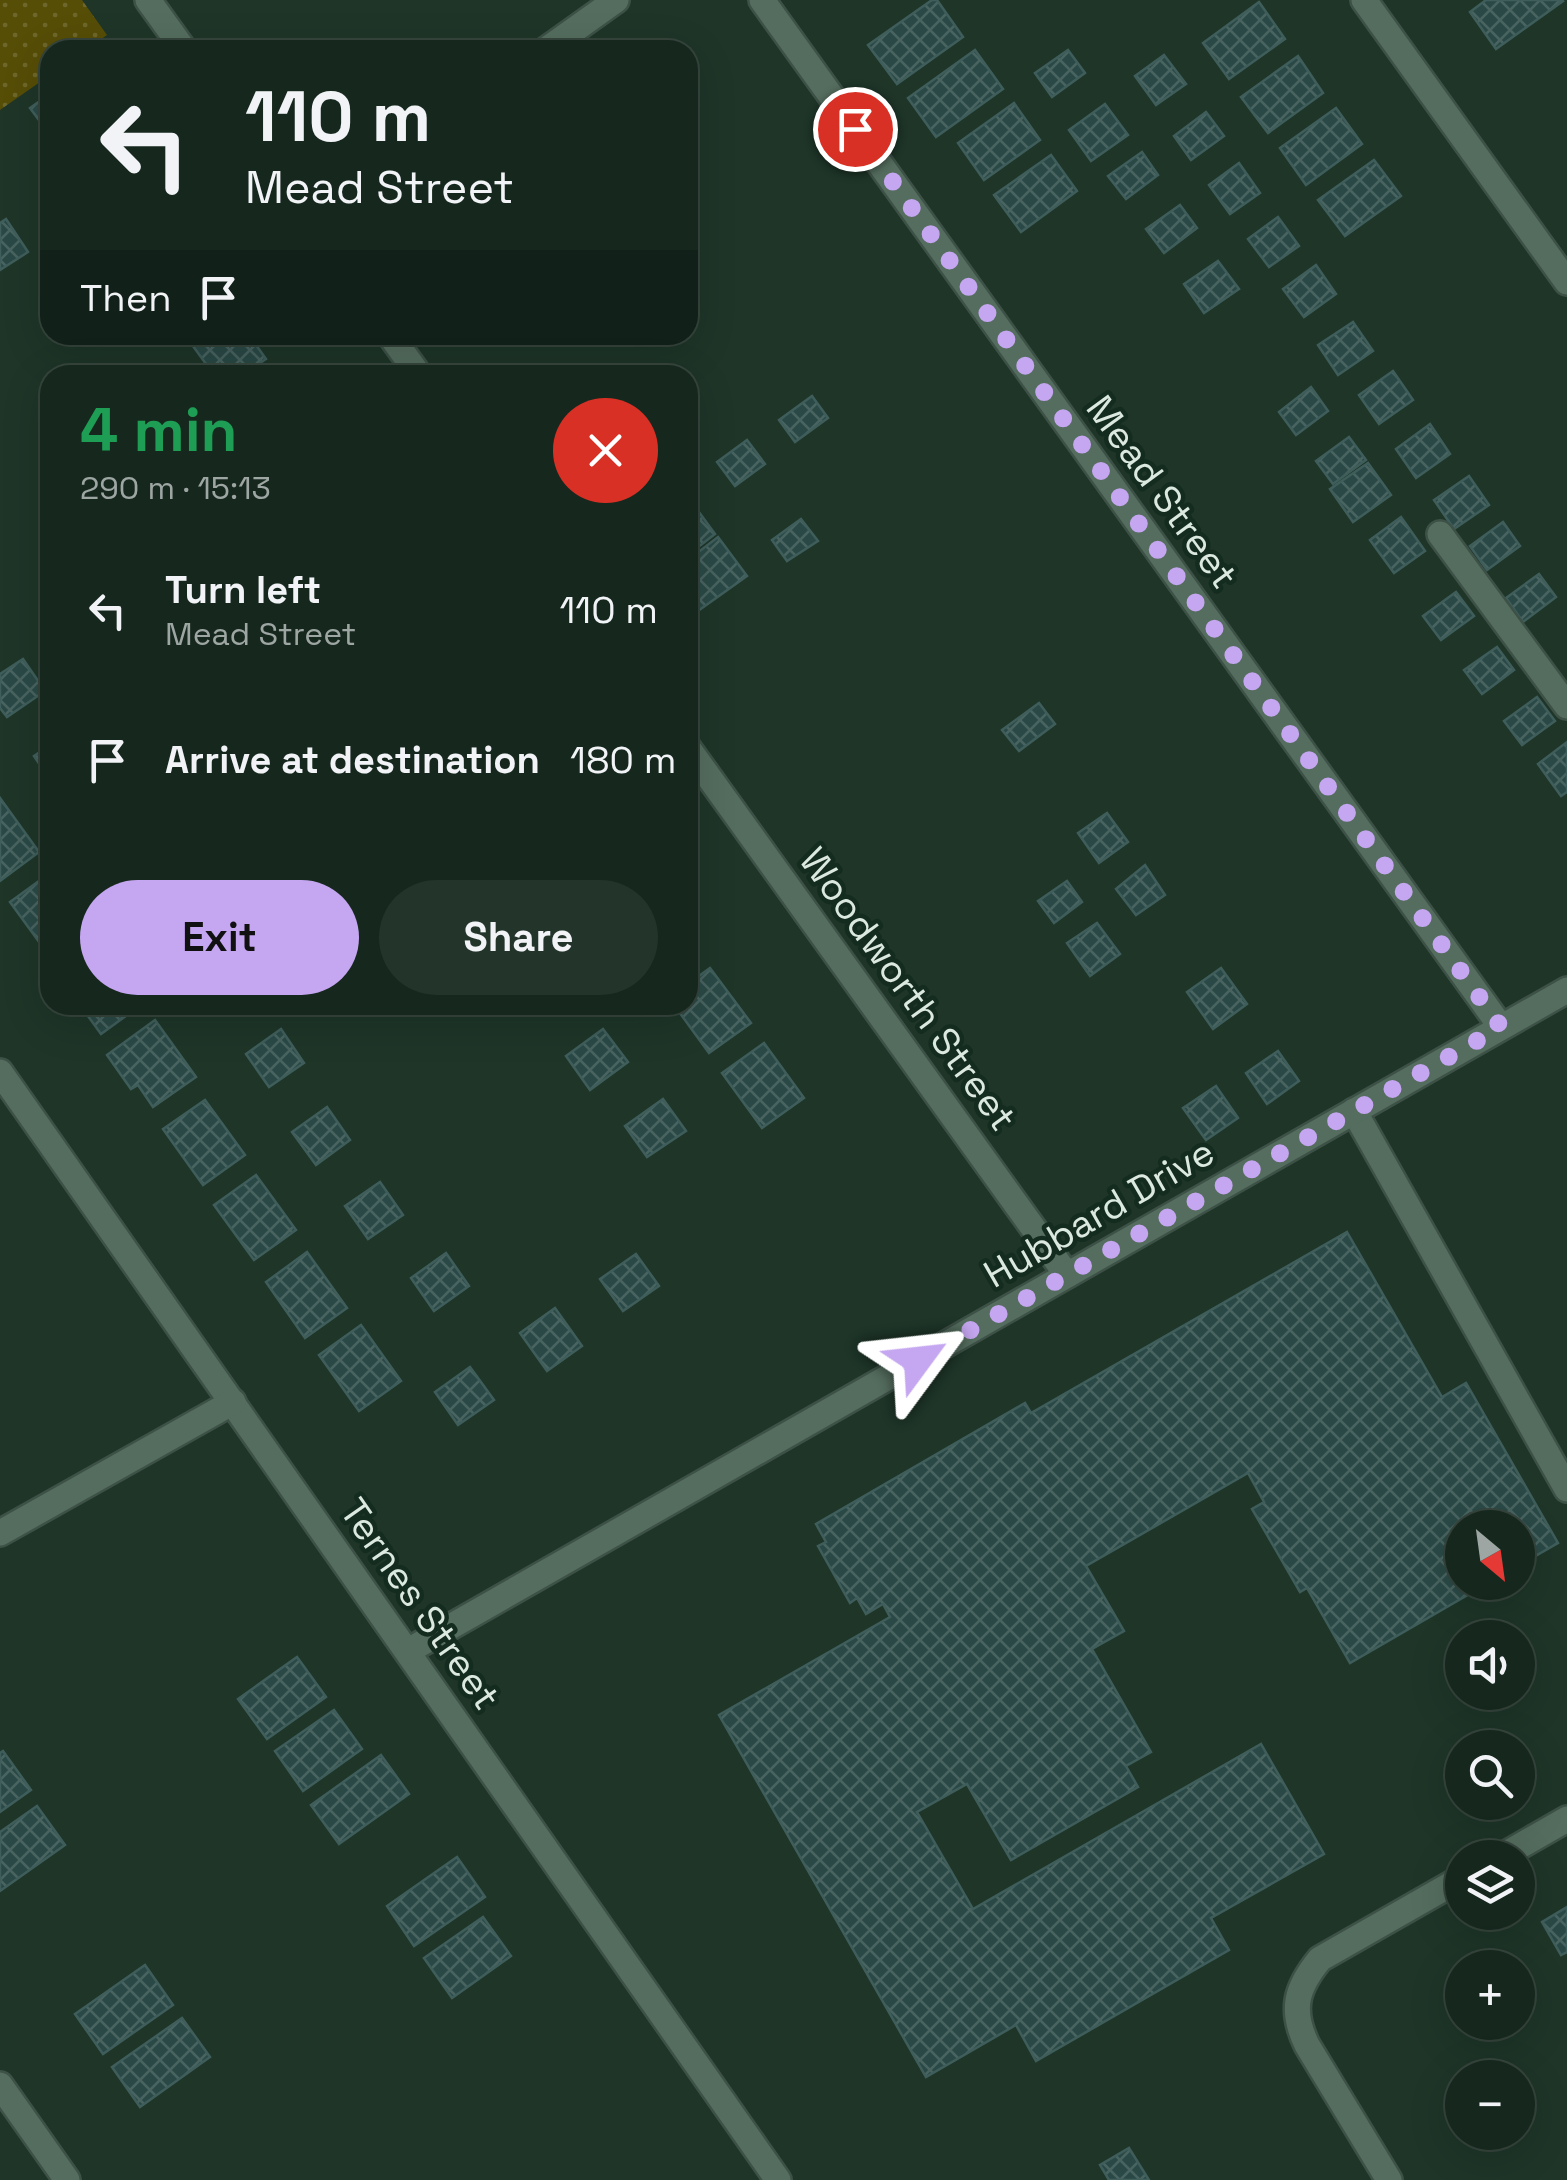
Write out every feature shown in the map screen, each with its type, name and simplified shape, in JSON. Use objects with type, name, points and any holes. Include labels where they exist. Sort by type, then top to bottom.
[{"type":"street","points":[[148,0],[177,40]]},
{"type":"street","points":[[560,40],[616,0]]},
{"type":"street","name":"Mead Street","points":[[762,0],[1501,1027]]},
{"type":"street","points":[[1364,0],[1567,282]]},
{"type":"street","points":[[1440,534],[1567,706]]},
{"type":"street","name":"Woodworth Street","points":[[698,762],[1068,1274]]},
{"type":"street","name":"Hubbard Drive","points":[[408,1652],[1567,990]]},
{"type":"street","name":"Ternes Street","points":[[0,1072],[778,2180]]},
{"type":"street","points":[[1354,1111],[1567,1489]]},
{"type":"street","points":[[0,1534],[233,1402]]},
{"type":"street","points":[[1531,1840],[1567,1819]]},
{"type":"street","points":[[1388,2180],[1300,2030],[1298,1996],[1307,1974],[1320,1959],[1445,1888]]},
{"type":"street","points":[[0,2084],[67,2180]]},
{"type":"shaded area","points":[[0,0],[82,0],[107,35],[100,40],[40,40],[40,82],[0,110]]},
{"type":"building","points":[[937,0],[963,37],[897,84],[868,45]]},
{"type":"building","points":[[1486,0],[1563,1],[1496,49],[1470,12]]},
{"type":"building","points":[[1259,2],[1285,39],[1229,79],[1203,43]]},
{"type":"building","points":[[975,50],[1003,89],[936,137],[908,98]]},
{"type":"building","points":[[1068,50],[1085,73],[1052,97],[1035,73]]},
{"type":"building","points":[[1164,55],[1186,84],[1156,105],[1135,76]]},
{"type":"building","points":[[1298,56],[1323,93],[1268,133],[1241,97]]},
{"type":"building","points":[[40,101],[40,122],[30,108]]},
{"type":"building","points":[[1014,103],[1040,140],[984,180],[958,143]]},
{"type":"building","points":[[1105,104],[1128,135],[1091,161],[1069,130]]},
{"type":"building","points":[[1336,108],[1362,144],[1306,185],[1280,148]]},
{"type":"building","points":[[1206,112],[1224,136],[1191,160],[1174,136]]},
{"type":"building","points":[[1142,152],[1158,175],[1126,199],[1108,176]]},
{"type":"building","points":[[1051,155],[1077,191],[1021,232],[994,195]]},
{"type":"building","points":[[1374,160],[1401,196],[1345,236],[1318,200]]},
{"type":"building","points":[[1239,163],[1260,193],[1230,214],[1209,185]]},
{"type":"building","points":[[1180,205],[1197,228],[1164,253],[1146,229]]},
{"type":"building","points":[[1278,217],[1299,246],[1269,267],[1248,239]]},
{"type":"building","points":[[6,219],[28,252],[0,270],[0,223]]},
{"type":"building","points":[[1218,261],[1239,289],[1204,313],[1184,284]]},
{"type":"building","points":[[1316,265],[1336,294],[1304,317],[1283,289]]},
{"type":"building","points":[[1353,322],[1373,351],[1338,375],[1318,345]]},
{"type":"building","points":[[192,345],[256,345],[266,359],[257,365],[207,365]]},
{"type":"building","points":[[1393,371],[1413,400],[1379,424],[1359,395]]},
{"type":"building","points":[[1311,387],[1328,411],[1296,435],[1279,412]]},
{"type":"building","points":[[812,396],[828,418],[795,442],[779,420]]},
{"type":"building","points":[[1430,424],[1450,454],[1416,478],[1396,449]]},
{"type":"building","points":[[1349,437],[1366,460],[1333,484],[1316,461]]},
{"type":"building","points":[[747,440],[765,464],[735,486],[717,462]]},
{"type":"building","points":[[1368,463],[1391,495],[1353,522],[1330,489]]},
{"type":"building","points":[[1469,476],[1489,505],[1454,529],[1434,500]]},
{"type":"building","points":[[698,511],[715,534],[698,547]]},
{"type":"building","points":[[1401,517],[1425,551],[1394,573],[1370,540]]},
{"type":"building","points":[[801,519],[818,541],[787,561],[772,540]]},
{"type":"building","points":[[1503,522],[1520,546],[1487,570],[1470,546]]},
{"type":"building","points":[[718,537],[747,576],[698,611],[698,552]]},
{"type":"building","points":[[1539,574],[1556,597],[1523,622],[1506,598]]},
{"type":"building","points":[[1456,592],[1474,616],[1441,640],[1423,616]]},
{"type":"building","points":[[1497,647],[1514,670],[1482,694],[1464,670]]},
{"type":"building","points":[[23,659],[40,684],[40,694],[7,717],[0,708],[0,674]]},
{"type":"building","points":[[1537,697],[1555,721],[1522,745],[1504,721]]},
{"type":"building","points":[[1039,703],[1055,724],[1019,751],[1002,730]]},
{"type":"building","points":[[1567,742],[1567,792],[1561,796],[1538,764]]},
{"type":"building","points":[[0,798],[39,852],[0,881]]},
{"type":"building","points":[[1107,813],[1128,842],[1099,863],[1078,833]]},
{"type":"building","points":[[1145,865],[1165,895],[1136,915],[1116,889]]},
{"type":"building","points":[[40,880],[40,943],[10,902]]},
{"type":"building","points":[[1067,881],[1082,902],[1054,923],[1038,901]]},
{"type":"building","points":[[1097,923],[1120,954],[1090,976],[1067,943]]},
{"type":"building","points":[[710,968],[751,1023],[709,1053],[681,1015],[698,1015],[698,977]]},
{"type":"building","points":[[1221,968],[1247,1004],[1213,1029],[1187,992]]},
{"type":"building","points":[[87,1015],[127,1015],[101,1034]]},
{"type":"building","points":[[155,1020],[196,1077],[153,1107],[138,1085],[131,1089],[107,1055]]},
{"type":"building","points":[[281,1029],[304,1063],[269,1087],[246,1054]]},
{"type":"building","points":[[603,1029],[628,1062],[590,1090],[566,1056]]},
{"type":"building","points":[[764,1043],[804,1098],[762,1128],[722,1073]]},
{"type":"building","points":[[1278,1051],[1299,1081],[1267,1104],[1246,1073]]},
{"type":"building","points":[[1216,1086],[1238,1118],[1206,1140],[1183,1108]]},
{"type":"building","points":[[663,1099],[686,1131],[647,1157],[625,1126]]},
{"type":"building","points":[[205,1100],[245,1155],[203,1185],[163,1129]]},
{"type":"building","points":[[327,1107],[350,1140],[316,1165],[292,1132]]},
{"type":"building","points":[[256,1175],[296,1230],[254,1260],[214,1205]]},
{"type":"building","points":[[380,1182],[403,1215],[368,1239],[345,1206]]},
{"type":"building","points":[[1347,1232],[1442,1397],[1466,1383],[1558,1543],[1535,1556],[1535,1510],[1445,1510],[1445,1600],[1459,1600],[1350,1663],[1307,1588],[1300,1592],[1252,1509],[1264,1502],[1248,1473],[1086,1566],[1124,1631],[1092,1649],[1151,1752],[1126,1766],[1138,1787],[1011,1860],[967,1784],[917,1812],[973,1909],[1261,1744],[1324,1854],[1211,1918],[1229,1950],[1036,2061],[1016,2025],[926,2077],[719,1715],[890,1617],[883,1604],[866,1614],[857,1598],[850,1603],[818,1546],[826,1542],[816,1524],[1025,1403],[1031,1413]]},
{"type":"building","points":[[307,1252],[347,1308],[305,1338],[266,1282]]},
{"type":"building","points":[[446,1253],[469,1286],[434,1311],[411,1278]]},
{"type":"building","points":[[636,1254],[659,1286],[623,1311],[600,1279]]},
{"type":"building","points":[[555,1308],[582,1346],[547,1371],[520,1333]]},
{"type":"building","points":[[361,1325],[401,1381],[359,1411],[319,1355]]},
{"type":"building","points":[[470,1367],[494,1400],[458,1425],[435,1392]]},
{"type":"building","points":[[297,1657],[326,1697],[267,1739],[238,1699]]},
{"type":"building","points":[[334,1710],[362,1749],[303,1791],[275,1751]]},
{"type":"building","points":[[3,1751],[31,1790],[0,1812],[0,1753]]},
{"type":"building","points":[[381,1755],[409,1794],[339,1844],[311,1805]]},
{"type":"building","points":[[37,1806],[65,1845],[0,1891],[0,1832]]},
{"type":"building","points":[[457,1857],[485,1897],[414,1946],[387,1906]]},
{"type":"building","points":[[1567,1907],[1567,1952],[1561,1955],[1542,1922]]},
{"type":"building","points":[[483,1917],[511,1956],[452,1998],[424,1958]]},
{"type":"building","points":[[145,1965],[173,2005],[103,2054],[75,2014]]},
{"type":"building","points":[[182,2018],[210,2057],[140,2107],[112,2067]]},
{"type":"building","points":[[1129,2148],[1149,2180],[1109,2180],[1100,2165]]},
{"type":"route","points":[[855,129],[1501,1027],[918,1360]]}]
